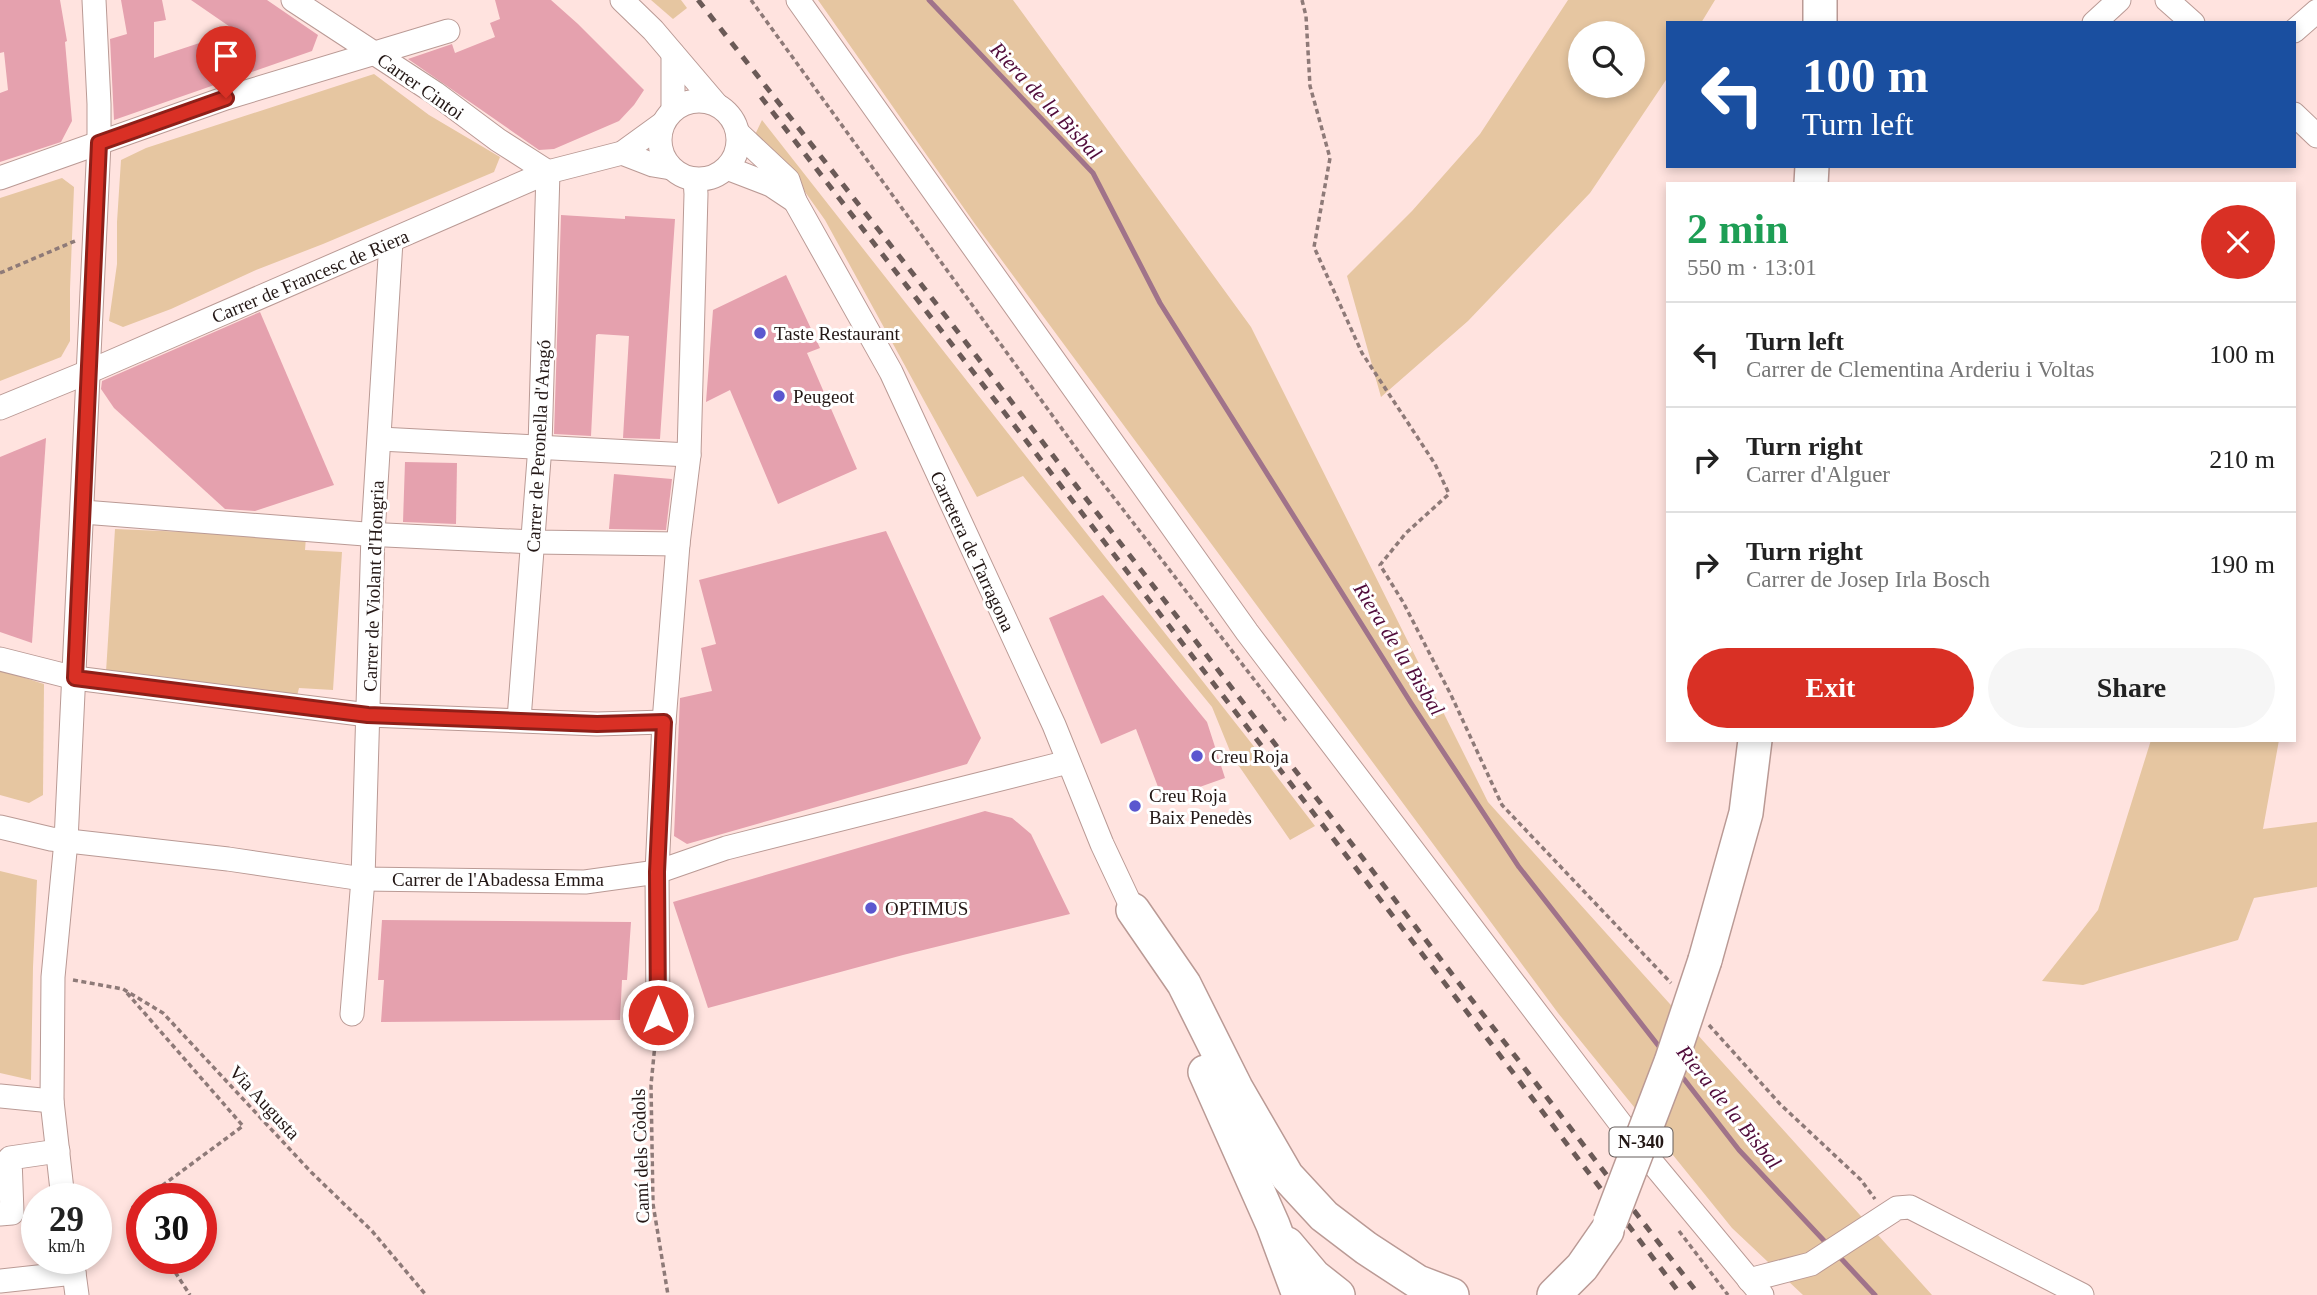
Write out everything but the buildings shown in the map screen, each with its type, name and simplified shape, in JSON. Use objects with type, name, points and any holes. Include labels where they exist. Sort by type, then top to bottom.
[{"type":"highway","points":[[1819,21],[1820,0]]},
{"type":"highway","name":"N-340","points":[[1586,1295],[1671,1062],[1705,960],[1746,813],[1755,742]]},
{"type":"highway","points":[[1133,910],[1273,1225],[1299,1295]]},
{"type":"highway","points":[[1133,910],[1184,984],[1236,1088],[1287,1176],[1324,1216],[1366,1248],[1419,1282],[1452,1295]]},
{"type":"highway","points":[[1273,1225],[1314,1276],[1338,1295]]},
{"type":"highway","points":[[1554,1295],[1583,1267],[1609,1227]]},
{"type":"street","points":[[61,1183],[52,1101],[53,977],[66,841],[75,678],[99,143],[94,0]]},
{"type":"street","name":"Carrer Cintoi","points":[[293,0],[435,93],[498,140],[548,172]]},
{"type":"street","points":[[622,0],[653,30],[716,104],[734,121],[738,145],[734,158],[718,175],[707,179],[695,180],[671,169],[663,159],[660,148],[659,136],[667,117],[673,54]]},
{"type":"street","points":[[799,0],[1247,632],[1629,1136],[1755,1288],[1811,1264],[1897,1208],[1910,1207],[2082,1295]]},
{"type":"street","points":[[2096,21],[2119,0]]},
{"type":"street","points":[[2167,0],[2191,21]]},
{"type":"street","points":[[2296,29],[2317,10]]},
{"type":"street","points":[[0,178],[226,98],[448,31]]},
{"type":"street","points":[[667,117],[682,104],[693,101],[716,104]]},
{"type":"street","points":[[2296,116],[2317,136]]},
{"type":"street","name":"Carrer de Francesc de Riera","points":[[0,408],[548,172],[622,153],[667,117]]},
{"type":"street","name":"Carretera de Tarragona","points":[[738,133],[788,180],[795,201],[891,372],[1054,725],[1102,844],[1133,910]]},
{"type":"street","points":[[622,153],[671,169]]},
{"type":"street","name":"Carretera de Tarragona","points":[[727,168],[771,185],[795,201]]},
{"type":"street","name":"Carrer de Peronella d'Aragó","points":[[519,719],[540,446],[548,172]]},
{"type":"street","points":[[658,1015],[657,872],[664,722],[678,544],[689,455],[695,180]]},
{"type":"street","name":"Carrer de Violant d'Hongria","points":[[352,1014],[363,879],[373,533],[391,241]]},
{"type":"street","points":[[380,439],[689,455]]},
{"type":"street","points":[[83,512],[373,533],[533,541],[678,544]]},
{"type":"street","points":[[0,659],[75,678],[368,715],[597,724],[664,722]]},
{"type":"street","name":"Carrer de l'Abadessa Emma","points":[[0,827],[51,839],[228,859],[363,879],[585,882],[657,872],[726,848],[1068,762]]},
{"type":"street","points":[[0,1096],[52,1101]]},
{"type":"street","points":[[0,1214],[12,1213],[10,1158],[58,1151]]},
{"type":"street","points":[[0,1282],[75,1276]]},
{"type":"path","points":[[1302,0],[1306,16],[1310,86],[1330,158],[1314,247],[1362,354],[1435,464],[1449,494],[1406,533],[1380,565],[1403,602],[1451,695],[1502,805],[1676,989]]},
{"type":"path","points":[[0,273],[94,232]]},
{"type":"path","name":"Via Augusta","points":[[53,977],[123,989],[163,1013],[311,1172],[372,1231],[426,1295]]},
{"type":"path","points":[[123,989],[243,1126],[165,1183]]},
{"type":"path","name":"Camí dels Còdols","points":[[658,1015],[651,1085],[653,1204],[668,1295]]},
{"type":"path","points":[[1702,1018],[1780,1104],[1861,1180],[1877,1221]]},
{"type":"path","points":[[176,1274],[190,1295]]},
{"type":"shaded area","points":[[651,0],[681,0],[687,8],[673,19]]},
{"type":"shaded area","points":[[818,0],[1013,0],[1251,327],[1488,802],[1932,1295],[1803,1295],[1732,1228],[1558,1013],[975,224]]},
{"type":"shaded area","points":[[1568,0],[1715,0],[1702,21],[1666,21],[1666,80],[1590,193],[1468,321],[1381,397],[1347,276],[1412,211],[1480,134]]},
{"type":"shaded area","points":[[374,74],[429,115],[500,157],[494,172],[256,270],[171,309],[123,327],[109,321],[117,264],[121,160],[146,148]]},
{"type":"shaded area","points":[[762,120],[1315,826],[1290,840],[1232,756],[1212,707],[1023,476],[977,497],[825,220],[788,168],[753,139]]},
{"type":"shaded area","points":[[62,178],[74,187],[70,341],[61,357],[0,381],[0,198]]},
{"type":"shaded area","points":[[115,529],[306,537],[305,550],[342,552],[333,690],[299,688],[296,700],[106,672]]},
{"type":"shaded area","points":[[0,670],[44,684],[43,795],[29,803],[0,795]]},
{"type":"shaded area","points":[[2150,742],[2279,742],[2263,829],[2317,822],[2317,887],[2254,898],[2238,940],[2083,985],[2042,981],[2098,910]]},
{"type":"shaded area","points":[[0,871],[37,880],[31,1080],[0,1073]]},
{"type":"waterway","name":"Riera de la Bisbal","points":[[929,0],[1093,173],[1160,303],[1411,703],[1519,867],[1661,1049]]},
{"type":"waterway","name":"Riera de la Bisbal","points":[[1680,1074],[1739,1150],[1829,1246]]},
{"type":"waterway","name":"Riera de la Bisbal","points":[[1836,1253],[1875,1295]]},
{"type":"railway","points":[[698,0],[914,275],[1699,1295]]},
{"type":"railway","points":[[761,97],[1477,1025],[1681,1295]]},
{"type":"place","name":"Taste Restaurant","points":[[760,333]]},
{"type":"place","name":"Peugeot","points":[[779,396]]},
{"type":"place","name":"Creu Roja","points":[[1197,756]]},
{"type":"place","name":"Creu Roja Baix Penedès","points":[[1135,806]]},
{"type":"place","name":"OPTIMUS","points":[[871,908]]},
{"type":"route","points":[[226,98],[99,143],[75,678],[368,715],[597,724],[664,722],[657,872],[658,1015]]}]
